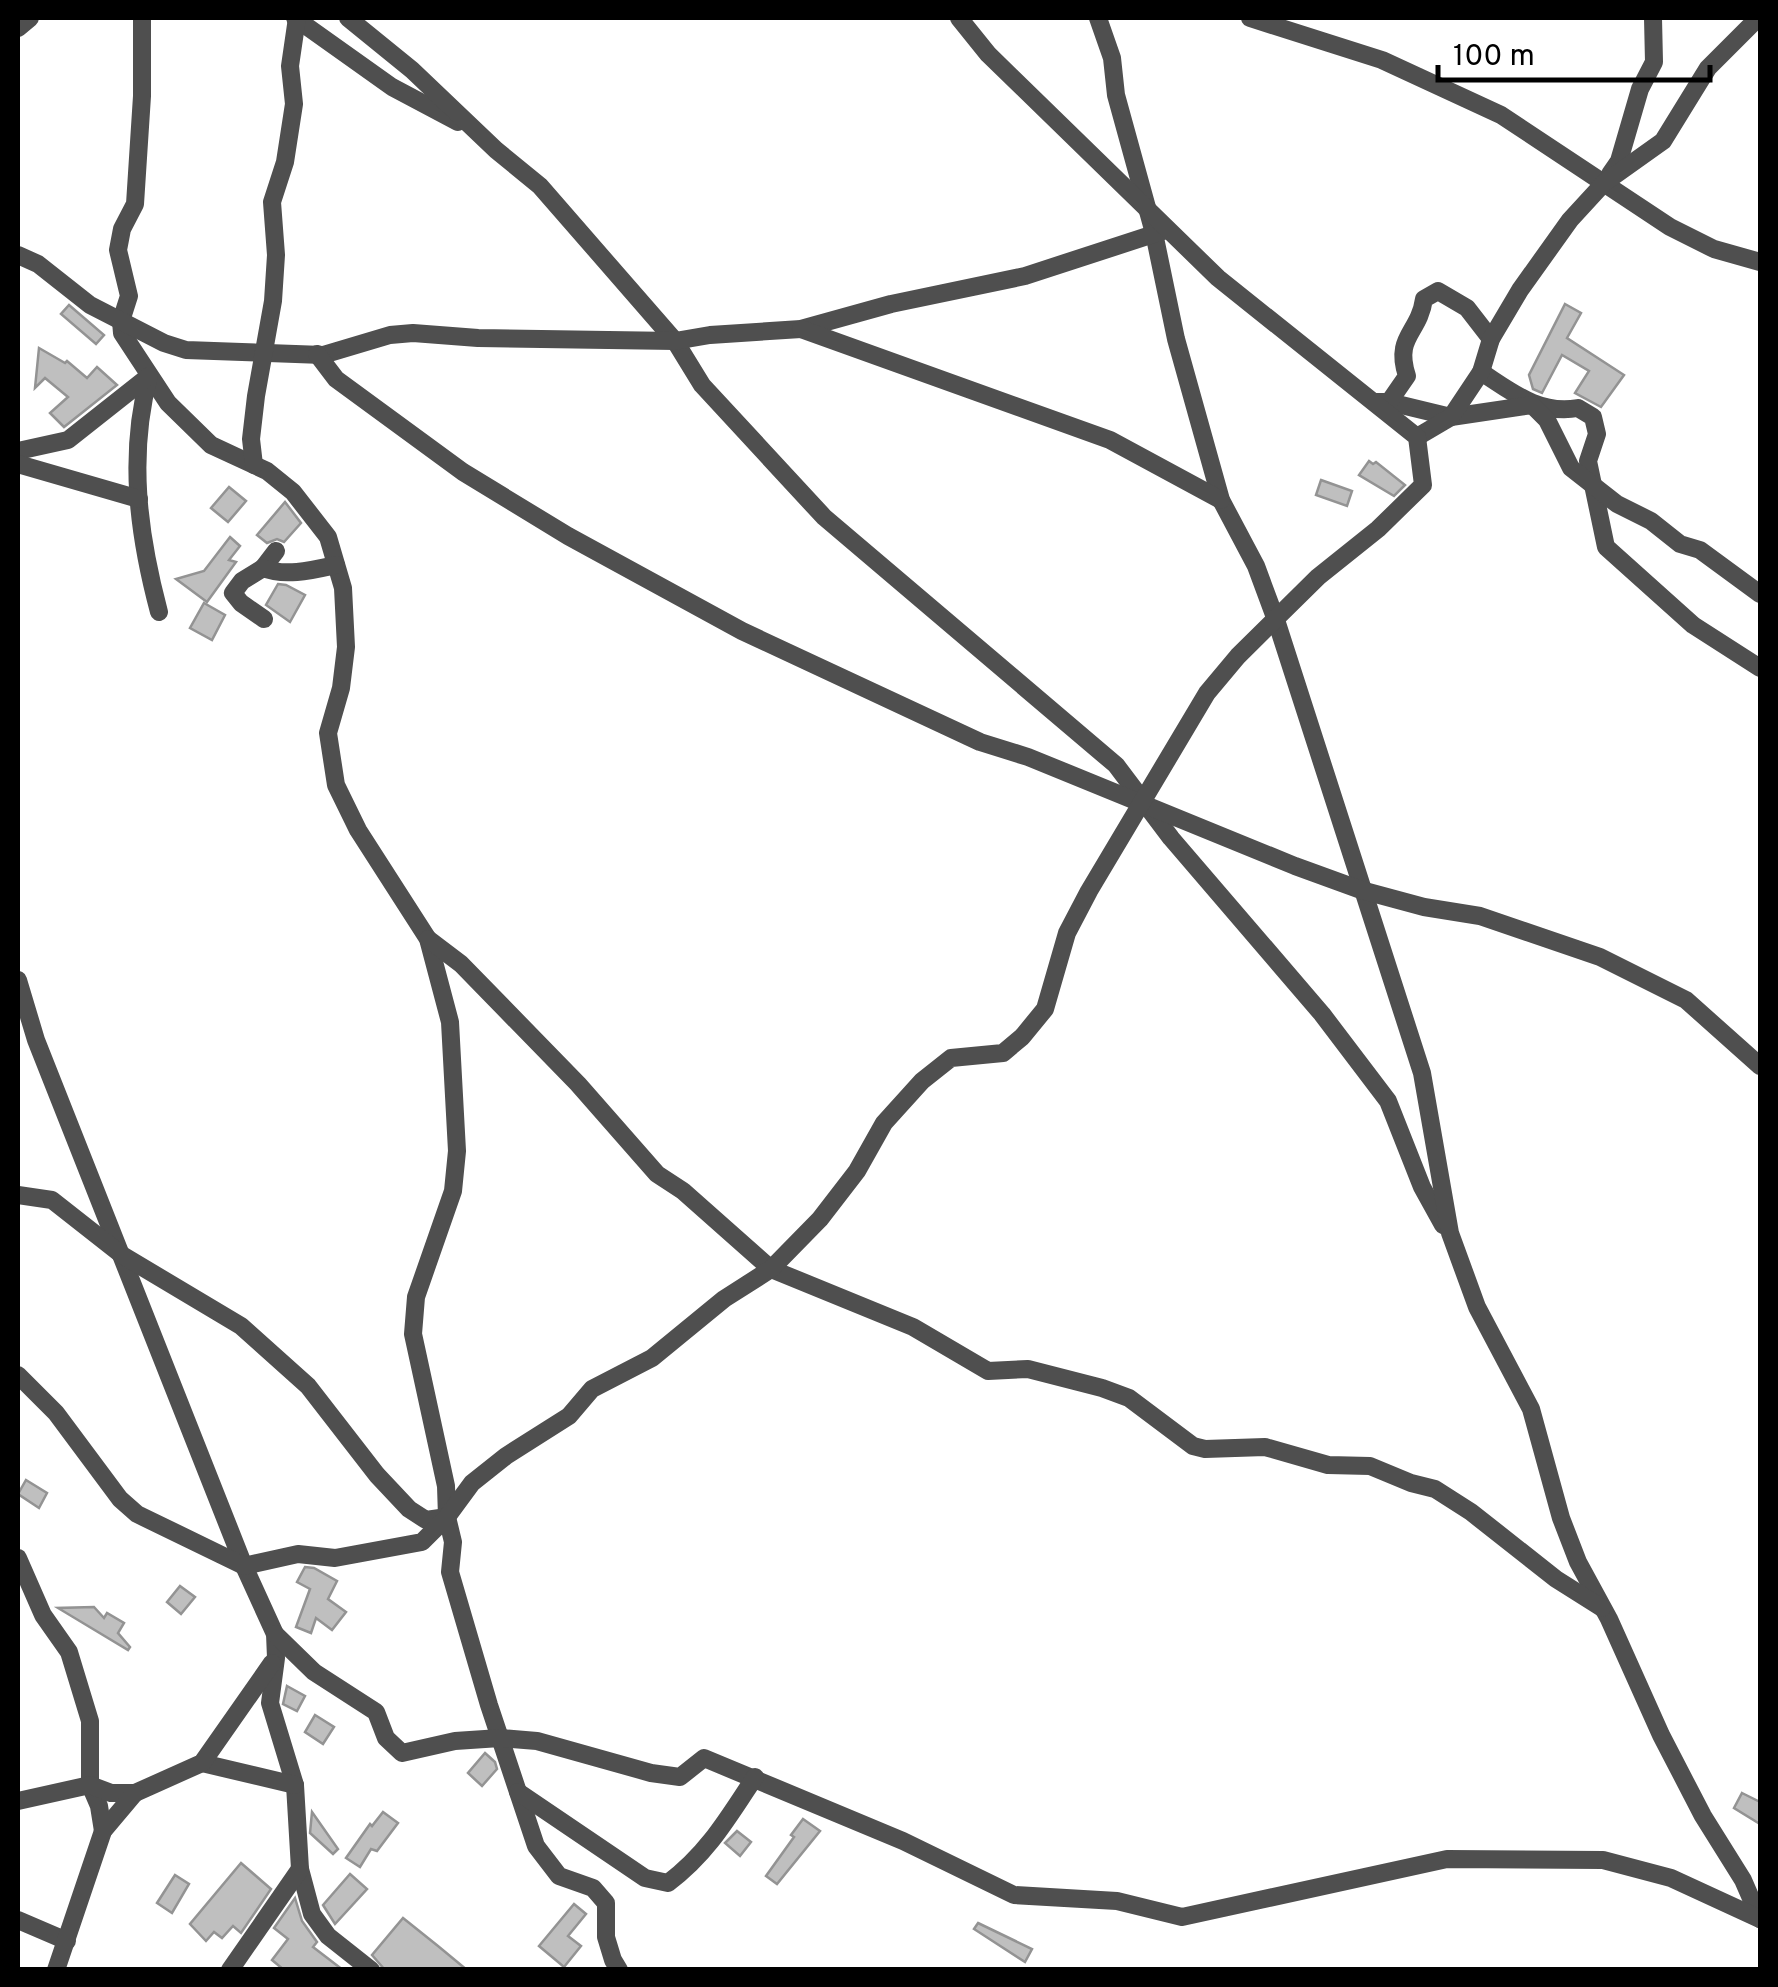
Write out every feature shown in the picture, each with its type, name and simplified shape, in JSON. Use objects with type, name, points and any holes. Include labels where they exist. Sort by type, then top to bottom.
[{"type":"street","points":[[18,28],[30,18]]},
{"type":"street","points":[[142,18],[135,204],[122,230],[118,250],[128,296],[122,333],[168,403],[211,445],[267,471],[293,492],[328,537],[343,588],[346,647],[341,688],[328,734],[336,785],[358,830],[428,939],[450,1022],[457,1151],[453,1191],[416,1297],[413,1334],[446,1486],[453,1542],[450,1572],[536,1846],[560,1876],[593,1888],[606,1904],[606,1936],[619,1970]]},
{"type":"street","points":[[254,465],[253,425],[274,301],[272,202],[285,162],[294,104],[290,66],[296,18],[392,88],[472,128]]},
{"type":"street","points":[[348,18],[412,70],[540,186],[675,341],[702,384],[824,517],[1116,765],[1322,1014],[1388,1101],[1422,1187],[1450,1234]]},
{"type":"street","points":[[18,1375],[56,1413],[120,1499],[137,1514],[244,1566],[298,1554],[334,1558],[422,1542],[472,1483],[506,1456],[569,1416],[592,1389],[652,1358],[724,1300],[772,1269],[820,1219],[857,1171],[884,1123],[922,1081],[951,1058],[1003,1053],[1022,1037],[1044,1009],[1067,933],[1088,891],[1207,693],[1318,576],[1378,528],[1423,485],[1417,437],[1382,402],[1246,302],[1160,231],[1148,212],[988,54],[959,18]]},
{"type":"street","points":[[1098,18],[1112,58],[1116,95],[1148,212]]},
{"type":"street","points":[[1250,18],[1382,60],[1500,115],[1670,228],[1714,248],[1760,262]]},
{"type":"street","points":[[1451,417],[1481,372],[1491,339],[1520,290],[1618,162],[1640,89],[1654,62],[1653,18]]},
{"type":"street","points":[[1604,182],[1663,141],[1708,68],[1758,18]]},
{"type":"street","points":[[18,255],[38,264],[90,305],[186,350],[317,354],[413,333],[478,338],[675,341],[801,329],[891,304],[1025,276],[1160,231]]},
{"type":"street","points":[[1160,231],[1176,339],[1222,500],[1256,566],[1276,620],[1422,1073],[1450,1234],[1477,1307],[1531,1409],[1561,1518],[1578,1562],[1661,1735],[1703,1816],[1744,1880],[1760,1919]]},
{"type":"street","points":[[1382,402],[1407,376],[1400,355],[1422,314],[1424,299],[1438,292],[1468,308],[1491,339]]},
{"type":"street","points":[[801,329],[1110,440],[1222,500]]},
{"type":"street","points":[[317,354],[336,379],[464,472],[568,536],[742,631],[980,742],[1028,757],[1362,890],[1424,907],[1480,916],[1600,957],[1686,1000],[1760,1066]]},
{"type":"street","points":[[1481,372],[1532,404],[1547,420],[1571,468],[1592,485],[1680,544],[1700,550],[1760,594]]},
{"type":"street","points":[[18,451],[68,440],[148,376]]},
{"type":"street","points":[[148,376],[137,446],[142,549],[159,612]]},
{"type":"street","points":[[1382,402],[1451,417]]},
{"type":"street","points":[[1417,437],[1451,417],[1532,404],[1563,410],[1578,408],[1592,417],[1597,434],[1588,461],[1602,539],[1611,554],[1693,625],[1760,668]]},
{"type":"street","points":[[18,464],[140,499]]},
{"type":"street","points":[[264,620],[233,593],[276,551]]},
{"type":"street","points":[[218,599],[240,571],[294,572],[336,565]]},
{"type":"street","points":[[428,939],[461,964],[578,1084],[657,1174],[772,1269],[913,1327],[988,1371],[1028,1369],[1129,1398],[1193,1446],[1265,1447],[1328,1465],[1370,1466],[1436,1489],[1556,1579],[1602,1608]]},
{"type":"street","points":[[18,980],[36,1040],[244,1566],[275,1634],[314,1672],[376,1712],[386,1738],[402,1753],[455,1742],[500,1738],[537,1741],[651,1773],[680,1777],[704,1758],[902,1841],[1014,1895],[1118,1900],[1182,1917],[1447,1858],[1604,1860],[1670,1878],[1760,1919]]},
{"type":"street","points":[[18,1195],[52,1200],[122,1255],[241,1326],[308,1386],[409,1510],[426,1520],[447,1517]]},
{"type":"street","points":[[18,1558],[43,1615],[69,1652],[90,1721],[90,1785],[103,1831]]},
{"type":"street","points":[[275,1634],[270,1702],[295,1785],[300,1868],[312,1914],[328,1936],[371,1970]]},
{"type":"street","points":[[18,1801],[90,1785],[111,1793],[135,1793],[202,1763],[276,1658]]},
{"type":"street","points":[[202,1763],[295,1785]]},
{"type":"street","points":[[518,1792],[645,1878],[668,1883],[694,1864],[755,1777]]},
{"type":"street","points":[[56,1970],[103,1831],[135,1793]]},
{"type":"street","points":[[230,1970],[300,1868]]},
{"type":"street","points":[[18,1920],[67,1941]]},
{"type":"building","points":[[1565,304],[1581,313],[1567,338],[1624,375],[1601,407],[1575,393],[1589,371],[1562,355],[1542,393],[1533,389],[1529,375]]},
{"type":"building","points":[[69,305],[104,335],[96,344],[61,314]]},
{"type":"building","points":[[39,348],[67,361],[87,378],[97,367],[117,385],[64,427],[50,413],[68,397],[45,378],[35,388]]},
{"type":"building","points":[[1369,461],[1376,462],[1405,485],[1394,496],[1359,475]]},
{"type":"building","points":[[1321,480],[1352,491],[1347,506],[1316,495]]},
{"type":"building","points":[[229,487],[246,501],[228,522],[211,508]]},
{"type":"building","points":[[285,502],[301,523],[284,542],[277,539],[267,543],[257,535]]},
{"type":"building","points":[[230,537],[240,546],[229,560],[236,562],[207,602],[176,579],[204,571]]},
{"type":"building","points":[[278,584],[305,595],[290,622],[266,605]]},
{"type":"building","points":[[204,603],[225,615],[212,640],[190,628]]},
{"type":"building","points":[[26,1480],[47,1493],[39,1508],[18,1494]]},
{"type":"building","points":[[305,1567],[337,1581],[328,1599],[346,1612],[332,1630],[316,1618],[311,1633],[296,1627],[310,1589],[297,1582]]},
{"type":"building","points":[[180,1586],[195,1597],[181,1614],[167,1602]]},
{"type":"building","points":[[94,1607],[104,1618],[107,1613],[124,1623],[118,1633],[130,1647],[128,1650],[58,1608]]},
{"type":"building","points":[[287,1686],[305,1696],[297,1711],[283,1704]]},
{"type":"building","points":[[315,1715],[334,1727],[323,1744],[305,1732]]},
{"type":"building","points":[[485,1753],[497,1769],[482,1786],[468,1773]]},
{"type":"building","points":[[1742,1793],[1760,1802],[1760,1824],[1734,1808]]},
{"type":"building","points":[[312,1812],[338,1849],[333,1854],[310,1833]]},
{"type":"building","points":[[383,1812],[398,1823],[377,1851],[371,1849],[360,1867],[346,1858]]},
{"type":"building","points":[[803,1819],[820,1831],[777,1884],[766,1876]]},
{"type":"building","points":[[737,1831],[751,1842],[740,1856],[725,1843]]},
{"type":"building","points":[[241,1863],[271,1889],[241,1933],[233,1926],[222,1938],[214,1932],[206,1941],[190,1924]]},
{"type":"building","points":[[350,1874],[367,1889],[335,1924],[323,1905]]},
{"type":"building","points":[[175,1875],[189,1884],[172,1913],[157,1903]]},
{"type":"building","points":[[295,1898],[302,1921],[317,1942],[313,1947],[343,1970],[284,1970],[272,1960],[288,1939],[274,1928]]},
{"type":"building","points":[[574,1904],[586,1914],[568,1936],[581,1946],[564,1967],[539,1946]]},
{"type":"building","points":[[403,1918],[467,1970],[385,1970],[372,1955]]},
{"type":"building","points":[[978,1923],[1032,1949],[1025,1962],[974,1929]]}]
